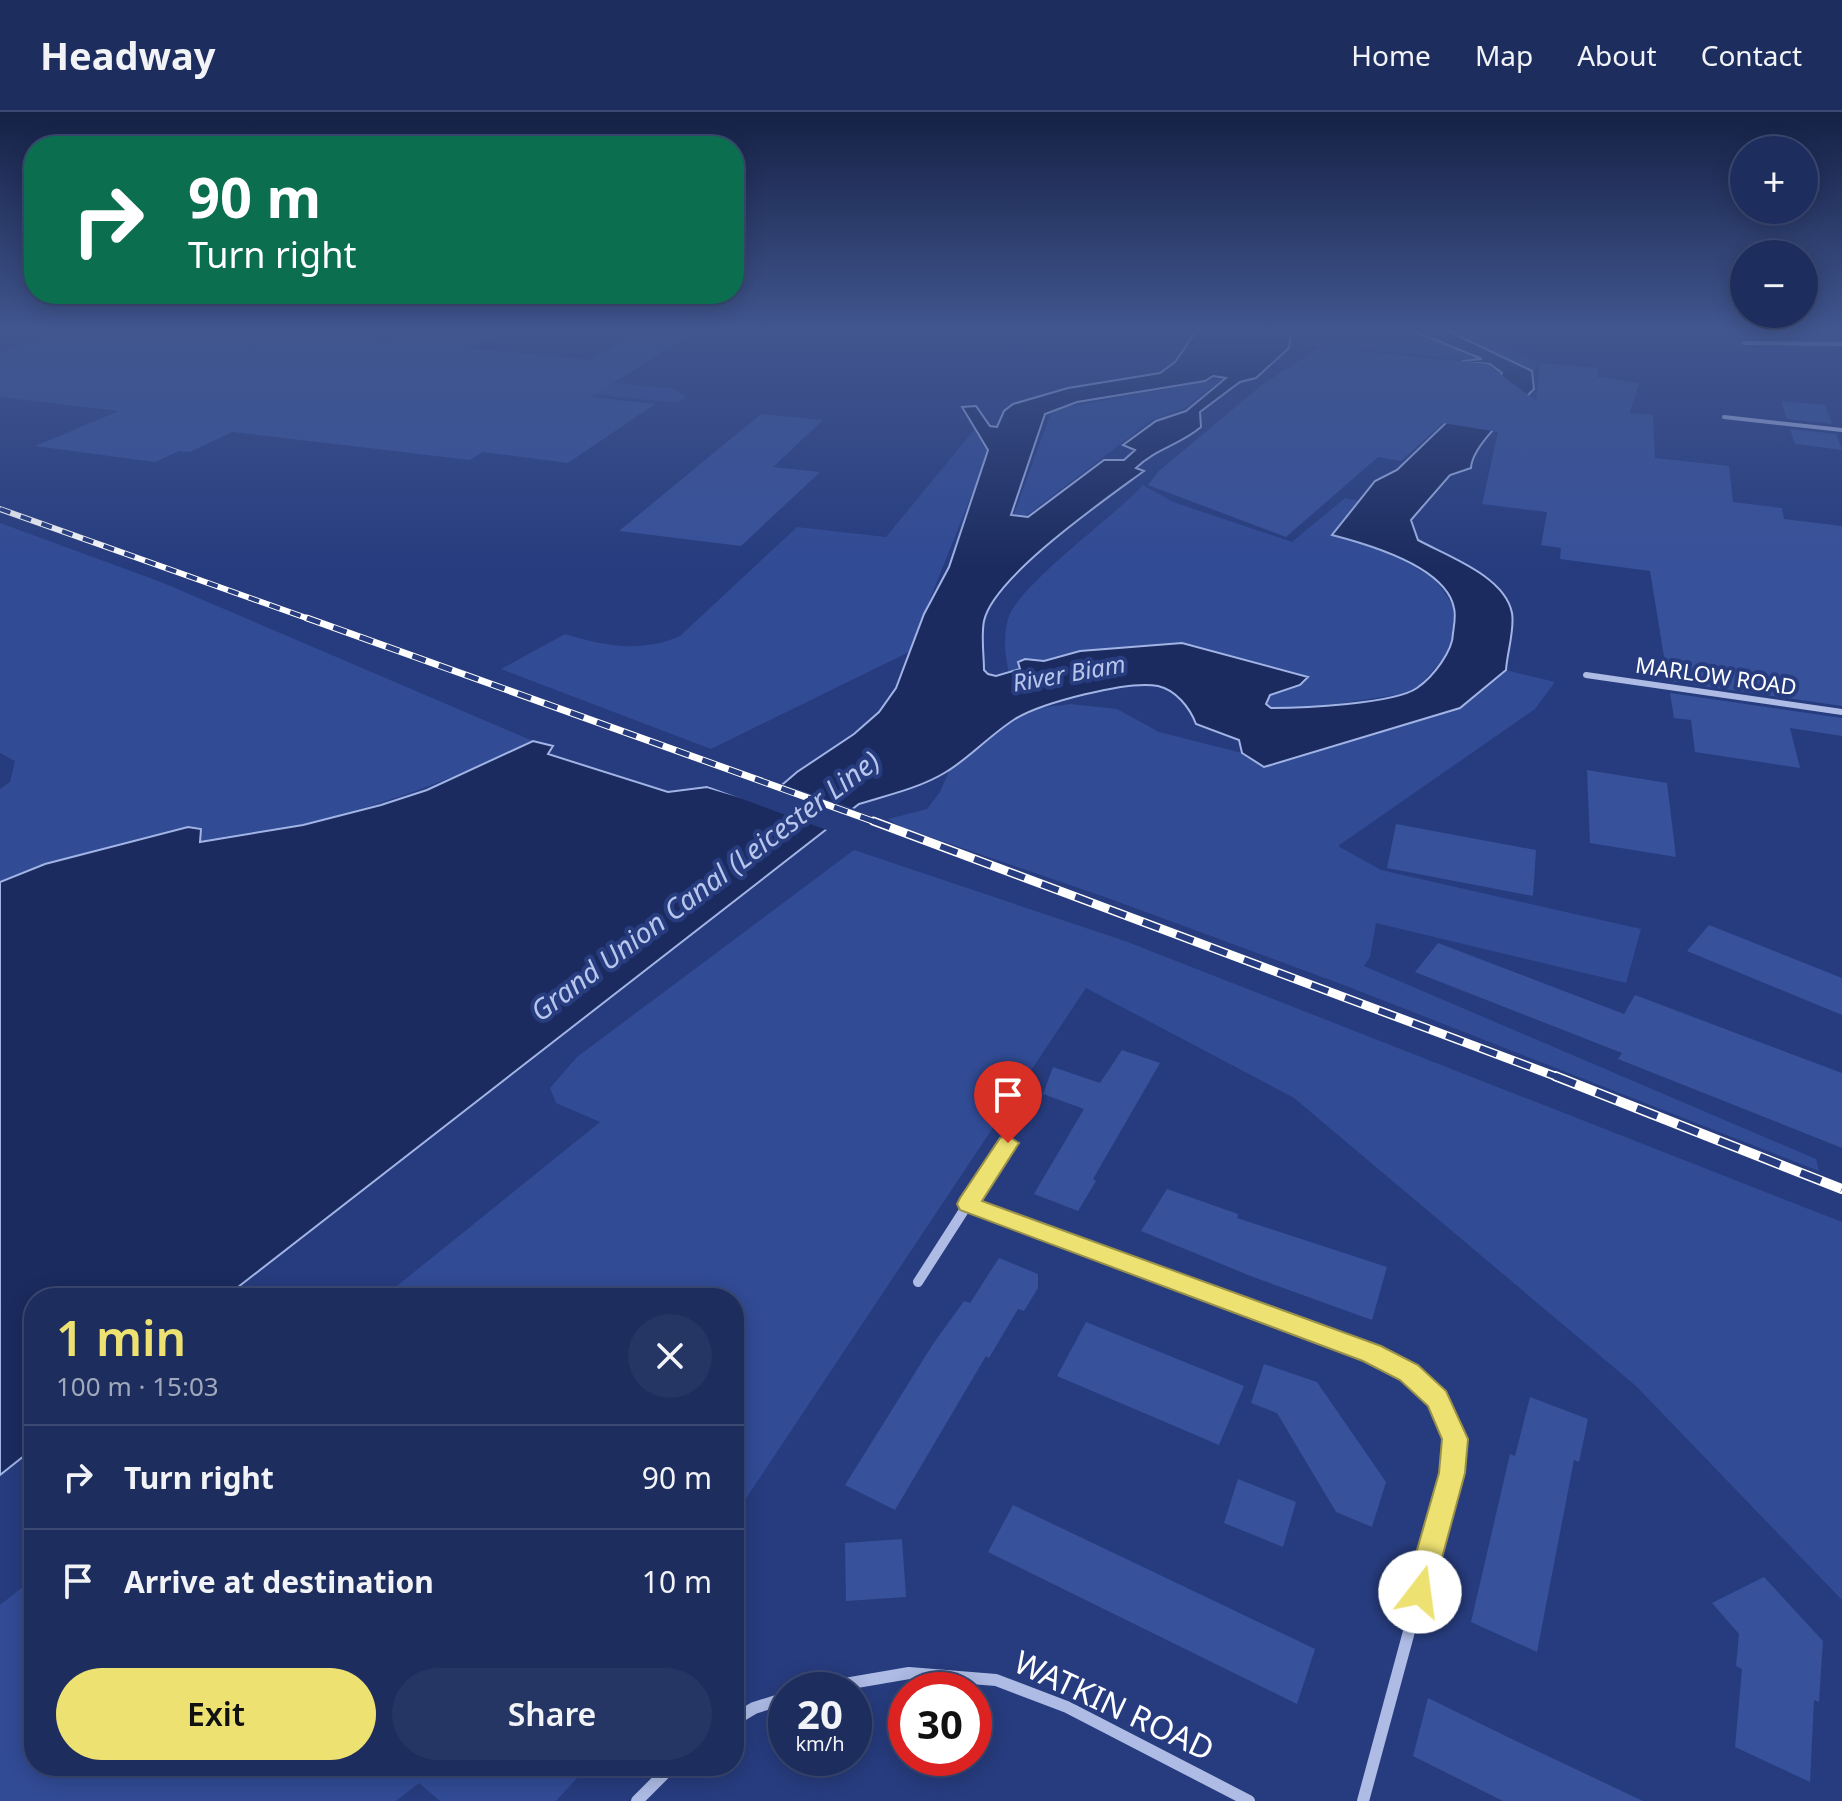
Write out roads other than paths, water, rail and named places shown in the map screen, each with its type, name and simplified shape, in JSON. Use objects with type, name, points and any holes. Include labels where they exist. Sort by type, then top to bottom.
[{"type":"street","points":[[1724,417],[1842,430]]},
{"type":"street","name":"MARLOW ROAD","points":[[1586,675],[1842,712]]},
{"type":"street","points":[[918,1282],[1008,1143]]},
{"type":"street","points":[[968,1204],[1372,1353],[1409,1373],[1437,1399],[1455,1439],[1452,1473],[1363,1801]]},
{"type":"street","name":"WATKIN ROAD","points":[[872,1678],[909,1673],[996,1680],[1067,1707],[1249,1801]]},
{"type":"street","points":[[744,1714],[768,1704]]},
{"type":"street","points":[[637,1801],[662,1776]]},
{"type":"water","points":[[963,409],[978,409],[990,426],[997,427],[1004,411],[1059,409],[1045,414],[1011,515],[1028,517],[1104,460],[1124,460],[1135,450],[1123,445],[1156,421],[1189,409],[1204,409],[1200,412],[1201,427],[1143,462],[1136,468],[1144,471],[1053,540],[1007,583],[992,603],[984,621],[984,670],[988,674],[996,676],[1020,669],[1018,662],[1025,659],[1044,661],[1080,651],[1182,643],[1308,677],[1300,685],[1270,695],[1266,704],[1271,708],[1369,701],[1417,688],[1435,671],[1450,648],[1455,611],[1448,593],[1421,569],[1403,560],[1365,544],[1332,535],[1375,481],[1397,470],[1464,409],[1513,409],[1479,448],[1471,468],[1450,475],[1411,520],[1418,540],[1487,578],[1507,600],[1513,619],[1506,670],[1460,708],[1264,767],[1242,753],[1239,740],[1196,724],[1182,700],[1158,686],[1127,686],[1085,694],[1044,706],[1015,719],[936,778],[859,804],[237,1288],[24,1288],[24,1456],[0,1475],[0,882],[45,864],[188,827],[201,829],[200,842],[303,825],[381,805],[427,790],[533,741],[553,746],[548,754],[668,792],[707,787],[761,803],[797,772],[854,734],[879,712],[896,688],[924,614],[949,567],[988,450]]},
{"type":"railway","points":[[0,509],[312,620]]},
{"type":"railway","points":[[307,618],[878,823]]},
{"type":"railway","points":[[873,821],[1560,1078]]},
{"type":"railway","points":[[1555,1076],[1842,1189]]},
{"type":"water label","name":"River Biam","points":[[1069,674]]},
{"type":"water label","name":"Grand Union Canal (Leicester Line)","points":[[705,886]]}]
